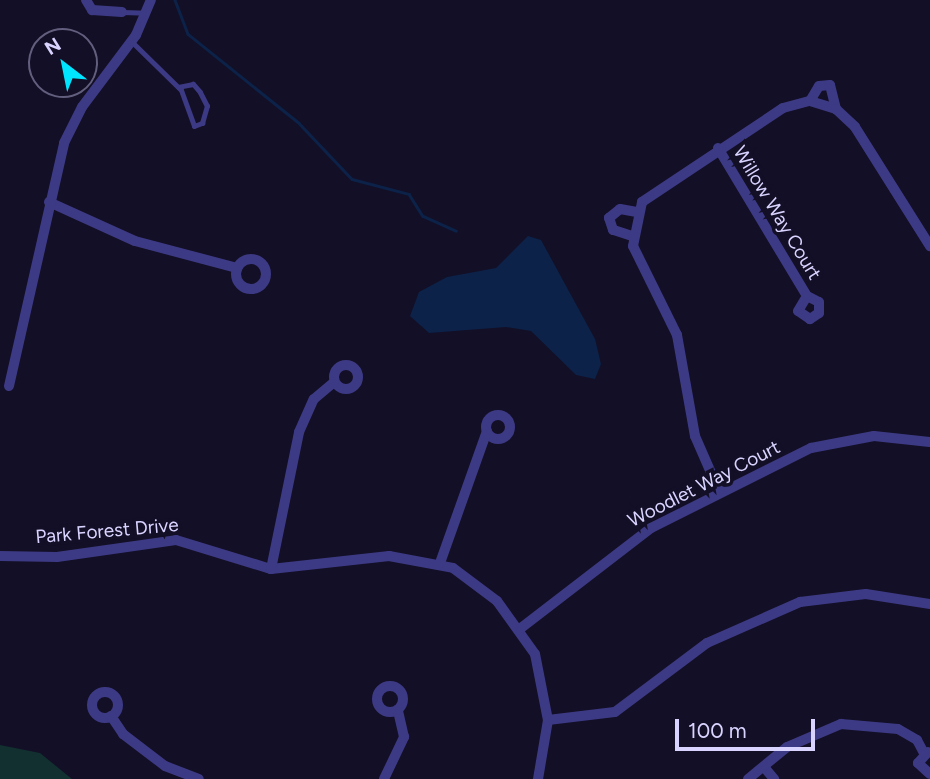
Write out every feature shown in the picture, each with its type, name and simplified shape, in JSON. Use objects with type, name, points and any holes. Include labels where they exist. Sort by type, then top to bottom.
[{"type":"street","points":[[86,0],[92,10],[122,12]]},
{"type":"street","points":[[9,386],[49,202],[77,116],[131,41],[151,0]]},
{"type":"street","points":[[810,101],[819,86],[830,85],[836,109]]},
{"type":"street","points":[[719,491],[695,436],[677,335],[637,259],[632,236],[636,212],[657,188],[718,148],[783,108],[810,101],[836,109],[855,127],[930,246]]},
{"type":"street","name":"Willow Way Court","points":[[718,148],[807,296]]},
{"type":"street","points":[[49,202],[135,241],[237,268]]},
{"type":"street","points":[[632,236],[613,230],[609,218],[620,209],[636,212]]},
{"type":"street","points":[[271,569],[299,432],[314,400],[334,382]]},
{"type":"street","points":[[440,563],[487,432]]},
{"type":"street","name":"Woodlet Way Court","points":[[521,628],[629,542],[719,491],[828,442],[874,436],[930,442]]},
{"type":"street","name":"Park Forest Drive","points":[[0,556],[196,541],[271,569],[389,556],[440,563],[487,591],[521,628],[541,671],[548,720],[538,779]]},
{"type":"street","points":[[548,720],[615,712],[707,643],[781,608],[851,594],[929,599]]},
{"type":"street","points":[[384,779],[404,737],[398,710]]},
{"type":"street","points":[[111,716],[123,734],[165,766],[199,779]]},
{"type":"street","points":[[748,779],[804,737],[841,724],[898,729],[917,740],[927,752],[918,767],[930,774]]},
{"type":"street","points":[[764,767],[774,779]]},
{"type":"lane","points":[[122,12],[146,13]]},
{"type":"lane","points":[[131,41],[177,87],[188,119],[194,126],[202,123],[207,106],[200,92],[193,84],[177,87]]},
{"type":"green space","points":[[0,745],[40,753],[72,779],[0,779]]},
{"type":"water","points":[[528,236],[541,240],[595,339],[601,364],[595,379],[576,375],[531,331],[506,327],[429,333],[410,316],[419,292],[447,277],[496,268]]},
{"type":"waterway","points":[[175,0],[188,34],[299,123],[352,179],[409,194],[423,216],[456,231]]}]
